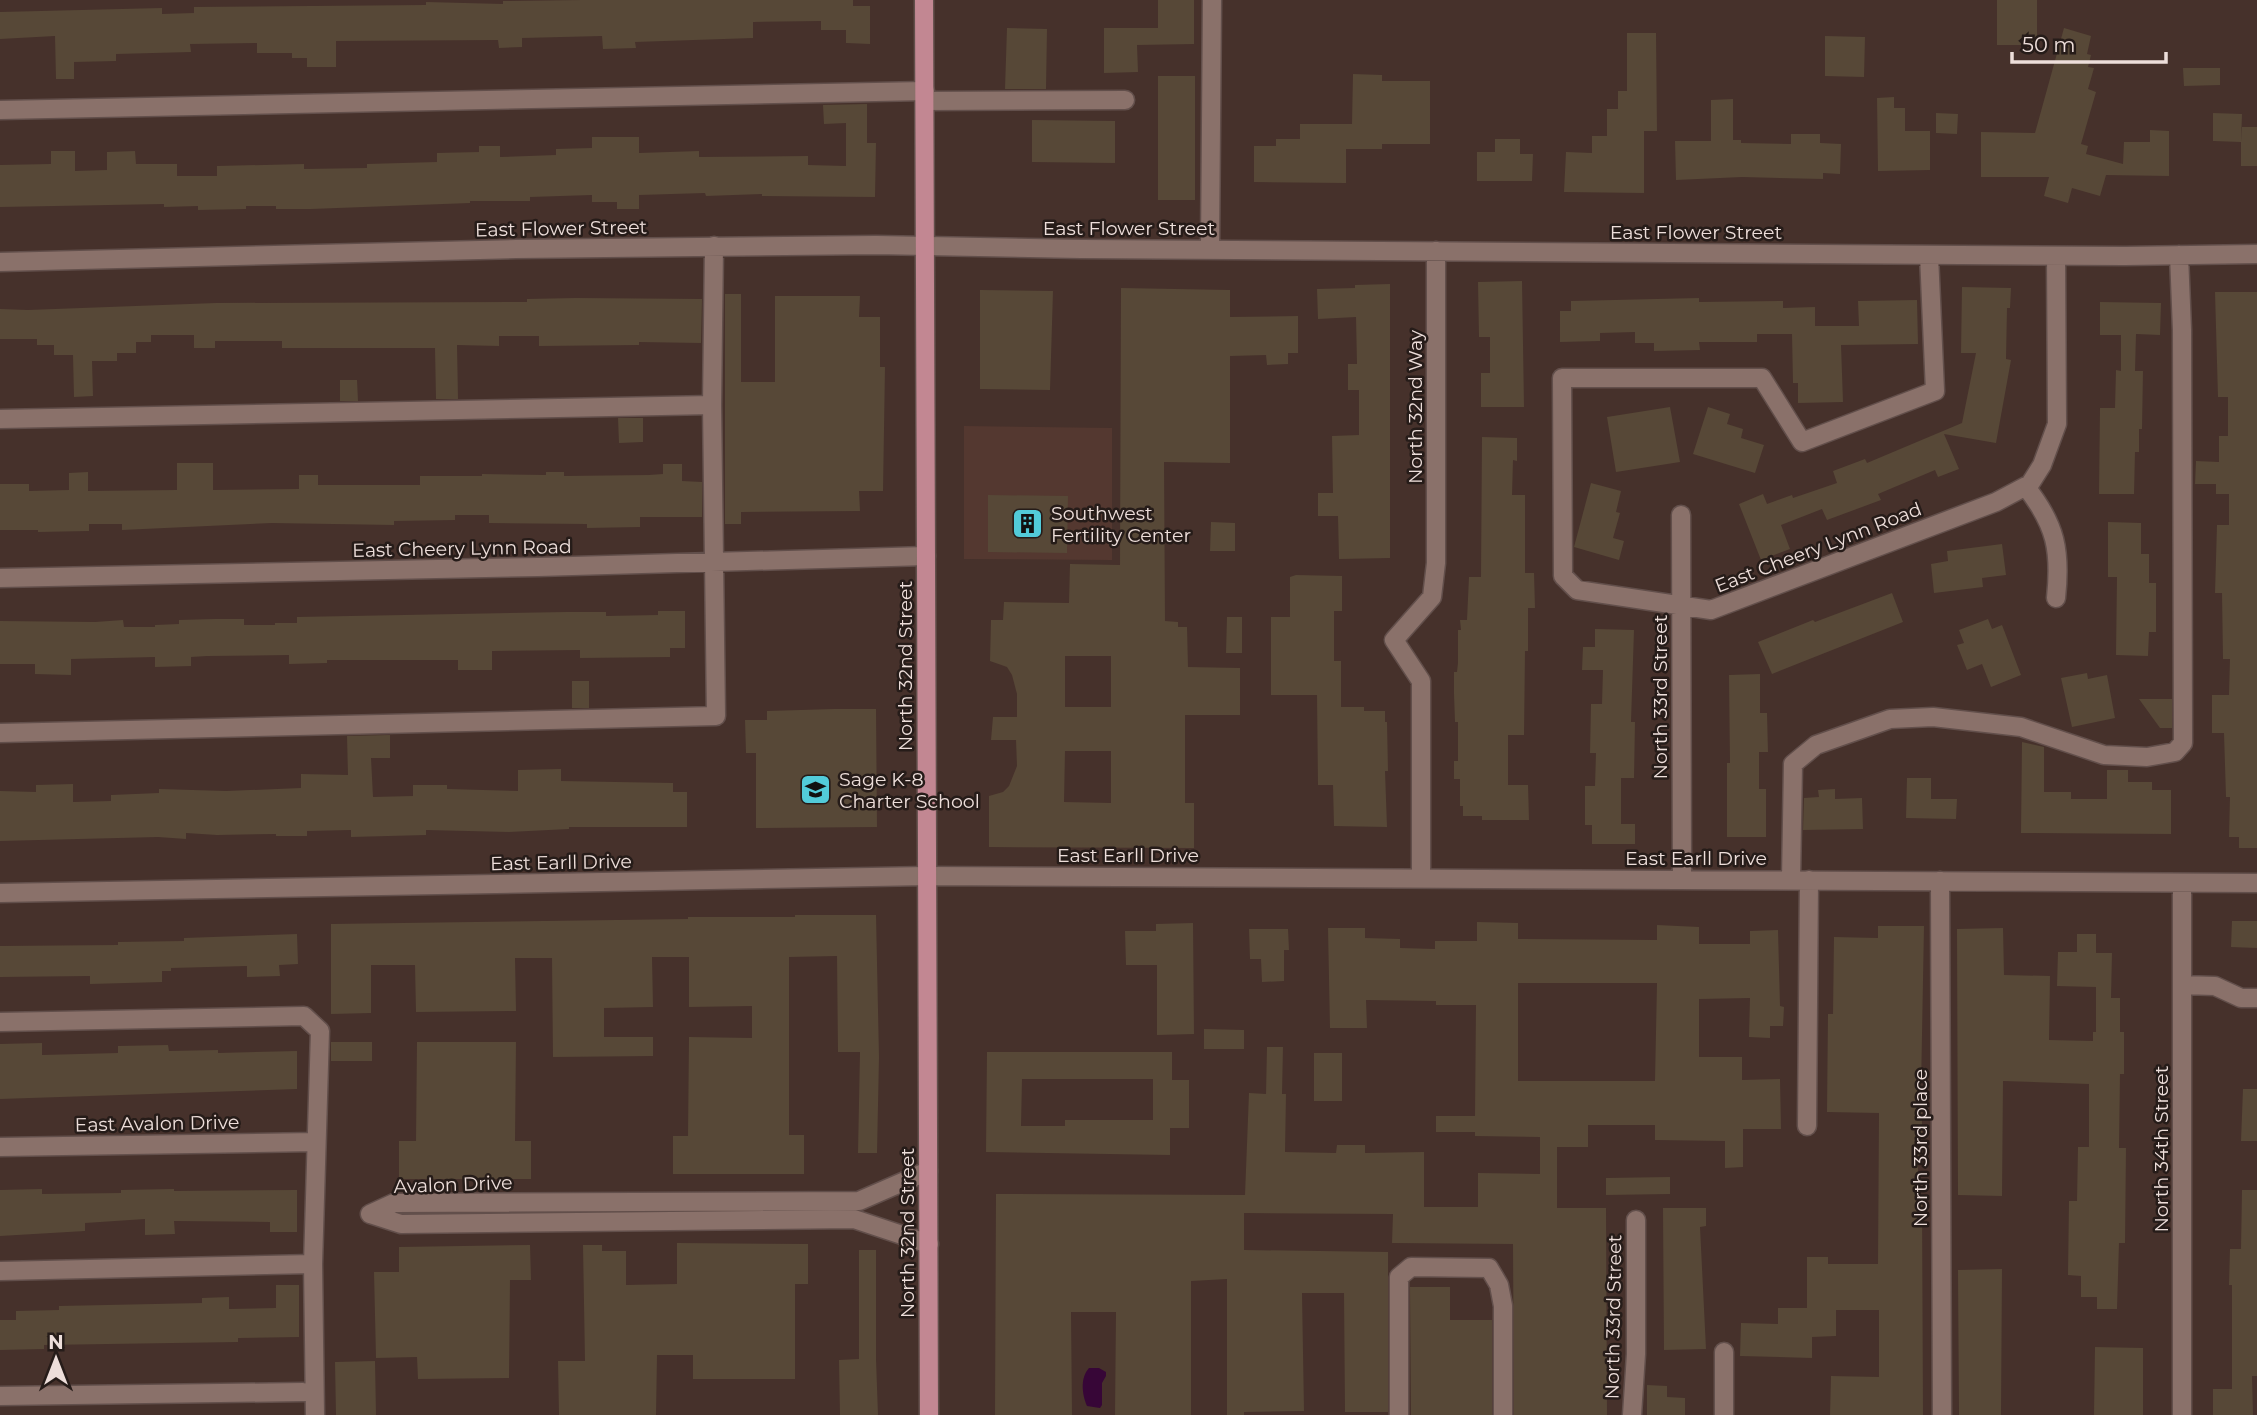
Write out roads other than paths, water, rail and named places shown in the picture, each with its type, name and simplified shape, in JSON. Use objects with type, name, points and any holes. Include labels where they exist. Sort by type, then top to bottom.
[{"type":"main road","name":"North 32nd Street","points":[[924,0],[929,1415]]},
{"type":"street","points":[[1210,249],[1212,0]]},
{"type":"street","points":[[0,110],[925,96],[1125,100]]},
{"type":"street","points":[[0,733],[716,716],[712,405],[714,246]]},
{"type":"street","name":"East Flower Street","points":[[0,262],[714,246],[2056,256],[2257,254]]},
{"type":"street","name":"North 32nd Way","points":[[1421,878],[1421,681],[1394,640],[1432,597],[1436,562],[1436,251]]},
{"type":"street","name":"East Cheery Lynn Road","points":[[1929,255],[1935,391],[1802,442],[1762,378],[1562,378],[1563,576],[1577,590],[1711,610],[1996,502],[2026,487]]},
{"type":"street","points":[[1807,1126],[1800,880],[1793,764],[1816,745],[1890,719],[1933,717],[2021,727],[2104,755],[2147,757],[2175,752],[2183,743],[2182,344],[2179,255]]},
{"type":"street","points":[[2056,256],[2057,424],[2042,465],[2026,487],[2053,528],[2058,578],[2056,598]]},
{"type":"street","points":[[0,419],[712,405]]},
{"type":"street","name":"North 33rd Street","points":[[1681,515],[1682,879]]},
{"type":"street","name":"East Cheery Lynn Road","points":[[0,578],[926,556]]},
{"type":"street","name":"East Earll Drive","points":[[0,893],[926,876],[2257,883]]},
{"type":"street","name":"North 33rd place","points":[[1940,881],[1942,1415]]},
{"type":"street","name":"North 34th Street","points":[[2182,883],[2182,1415]]},
{"type":"street","points":[[2182,985],[2215,986],[2241,998],[2257,998]]},
{"type":"street","points":[[0,1022],[304,1016],[320,1031],[313,1264],[315,1415]]},
{"type":"street","name":"East Avalon Drive","points":[[0,1147],[315,1142]]},
{"type":"street","name":"Avalon Drive","points":[[928,1171],[859,1201],[394,1203],[370,1214],[401,1224],[854,1219],[929,1244]]},
{"type":"street","name":"North 33rd Street","points":[[1632,1415],[1636,1354],[1636,1220]]},
{"type":"street","points":[[0,1270],[313,1264]]},
{"type":"street","points":[[1399,1415],[1399,1277],[1411,1267],[1489,1268],[1499,1285],[1503,1306],[1503,1415]]},
{"type":"street","points":[[1724,1352],[1724,1415]]},
{"type":"street","points":[[0,1396],[303,1392]]},
{"type":"place","name":"Southwest Fertility Center","points":[[1028,524]]},
{"type":"place","name":"Sage K-8 Charter School","points":[[816,790]]}]
